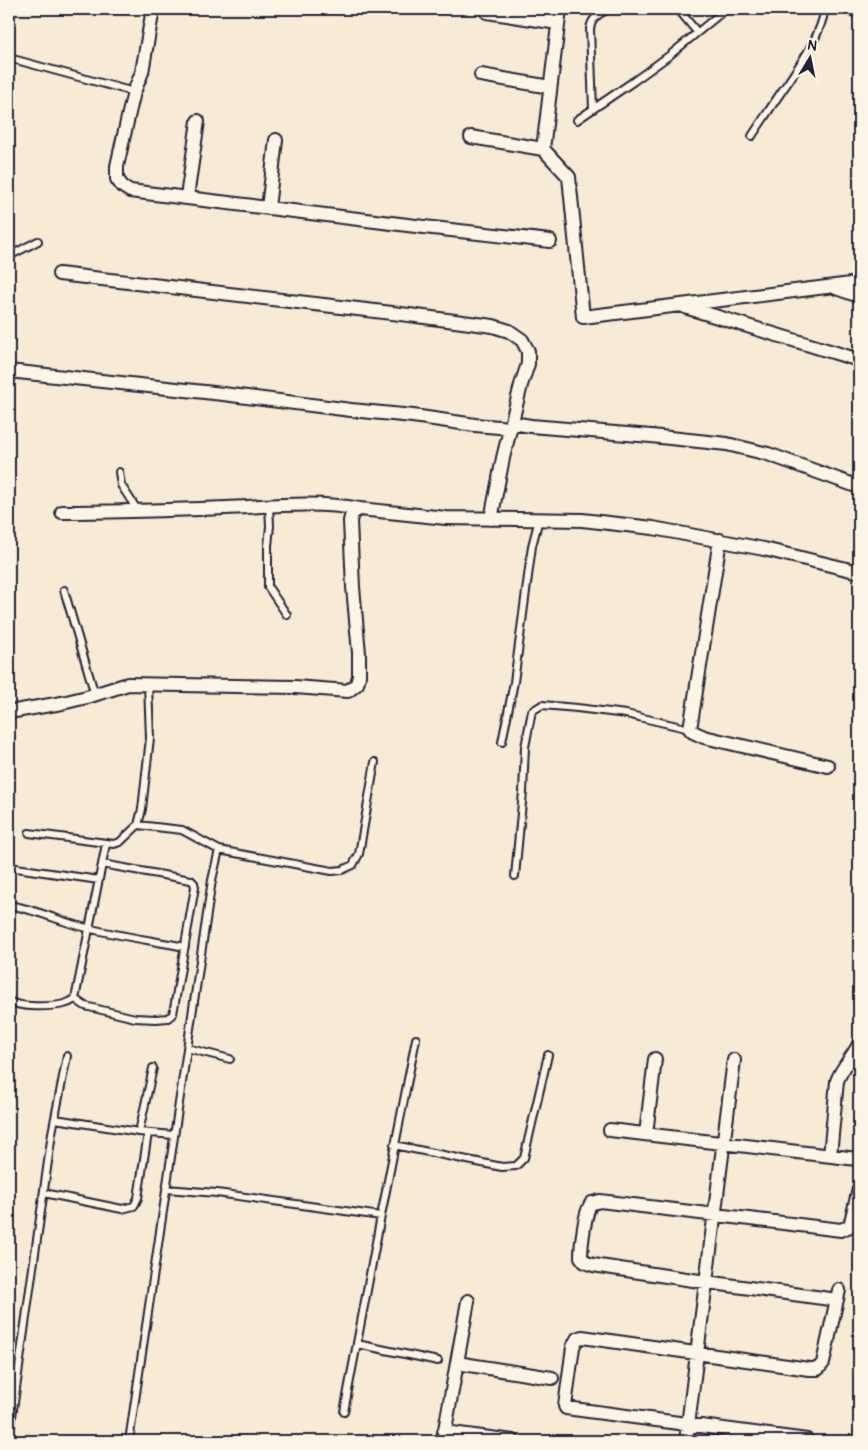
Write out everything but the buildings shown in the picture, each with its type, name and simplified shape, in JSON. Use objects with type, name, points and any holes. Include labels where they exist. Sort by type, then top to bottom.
[{"type":"street","points":[[153,9],[142,72],[134,92],[117,166],[117,178],[122,186],[130,191],[550,241]]},
{"type":"street","points":[[543,149],[560,9]]},
{"type":"street","points":[[851,9],[859,10]]},
{"type":"street","points":[[488,12],[558,23]]},
{"type":"street","points":[[481,75],[550,88]]},
{"type":"street","points":[[187,197],[198,121]]},
{"type":"street","points":[[471,137],[543,149],[569,177],[583,317],[859,283]]},
{"type":"street","points":[[268,208],[276,140]]},
{"type":"street","points":[[60,274],[493,326],[509,331],[522,340],[528,351],[528,364],[521,385],[497,486],[492,519]]},
{"type":"street","points":[[831,287],[859,296]]},
{"type":"street","points":[[680,305],[859,360]]},
{"type":"street","points":[[9,371],[413,416],[476,425],[531,426],[727,444],[768,454],[859,487]]},
{"type":"street","points":[[62,512],[138,512],[293,504],[339,506],[446,518],[591,521],[653,528],[720,540],[859,572]]},
{"type":"street","points":[[9,712],[62,704],[128,684],[296,687],[348,691],[357,684],[359,676],[350,521],[352,513],[360,509]]},
{"type":"street","points":[[720,540],[690,729],[704,737],[828,766]]},
{"type":"street","points":[[830,1156],[837,1081],[840,1072],[859,1044]]},
{"type":"street","points":[[646,1134],[654,1060]]},
{"type":"street","points":[[686,1441],[734,1060]]},
{"type":"street","points":[[610,1130],[857,1159]]},
{"type":"street","points":[[806,1440],[568,1408],[565,1406],[573,1347],[577,1340],[582,1337],[809,1369],[818,1368],[823,1363],[838,1295],[706,1282],[584,1262],[581,1257],[581,1245],[588,1208],[593,1203],[600,1201],[841,1230],[850,1226],[859,1189]]},
{"type":"street","points":[[468,1301],[444,1436],[513,1441]]},
{"type":"street","points":[[457,1363],[552,1378]]},
{"type":"lane","points":[[593,109],[591,22],[598,15],[609,9]]},
{"type":"lane","points":[[678,9],[697,32]]},
{"type":"lane","points":[[577,120],[656,66],[726,9]]},
{"type":"lane","points":[[752,136],[817,35],[825,10]]},
{"type":"lane","points":[[9,58],[134,92]]},
{"type":"lane","points":[[9,256],[38,241]]},
{"type":"lane","points":[[119,472],[121,485],[138,512]]},
{"type":"lane","points":[[269,506],[268,587],[287,615]]},
{"type":"lane","points":[[502,742],[514,682],[532,546],[538,519]]},
{"type":"lane","points":[[64,590],[95,695]]},
{"type":"lane","points":[[29,832],[114,844],[120,842],[138,825],[142,809],[150,738],[148,684]]},
{"type":"lane","points":[[515,876],[525,747],[532,711],[542,705],[597,710],[626,714],[690,729]]},
{"type":"lane","points":[[138,825],[182,830],[220,850],[332,872],[342,870],[353,865],[359,854],[375,762]]},
{"type":"lane","points":[[75,999],[106,844]]},
{"type":"lane","points":[[129,1441],[212,880],[220,850]]},
{"type":"lane","points":[[75,999],[85,1006],[135,1018],[168,1018],[173,1014],[195,887],[194,883],[191,880],[102,864]]},
{"type":"lane","points":[[9,867],[99,880]]},
{"type":"lane","points":[[9,905],[29,908],[62,922],[90,929],[185,947]]},
{"type":"lane","points":[[9,1001],[14,1005],[45,1006],[65,1004],[75,999]]},
{"type":"lane","points":[[344,1412],[394,1145],[416,1039]]},
{"type":"lane","points":[[187,1048],[230,1059]]},
{"type":"lane","points":[[394,1145],[502,1167],[516,1166],[524,1158],[548,1055]]},
{"type":"lane","points":[[9,1438],[55,1119],[67,1056]]},
{"type":"lane","points":[[139,1132],[152,1068]]},
{"type":"lane","points":[[55,1119],[139,1132],[174,1135]]},
{"type":"lane","points":[[44,1194],[122,1209],[134,1206],[138,1198],[148,1133]]},
{"type":"lane","points":[[166,1189],[217,1193],[381,1216]]},
{"type":"lane","points":[[357,1344],[438,1361]]}]
